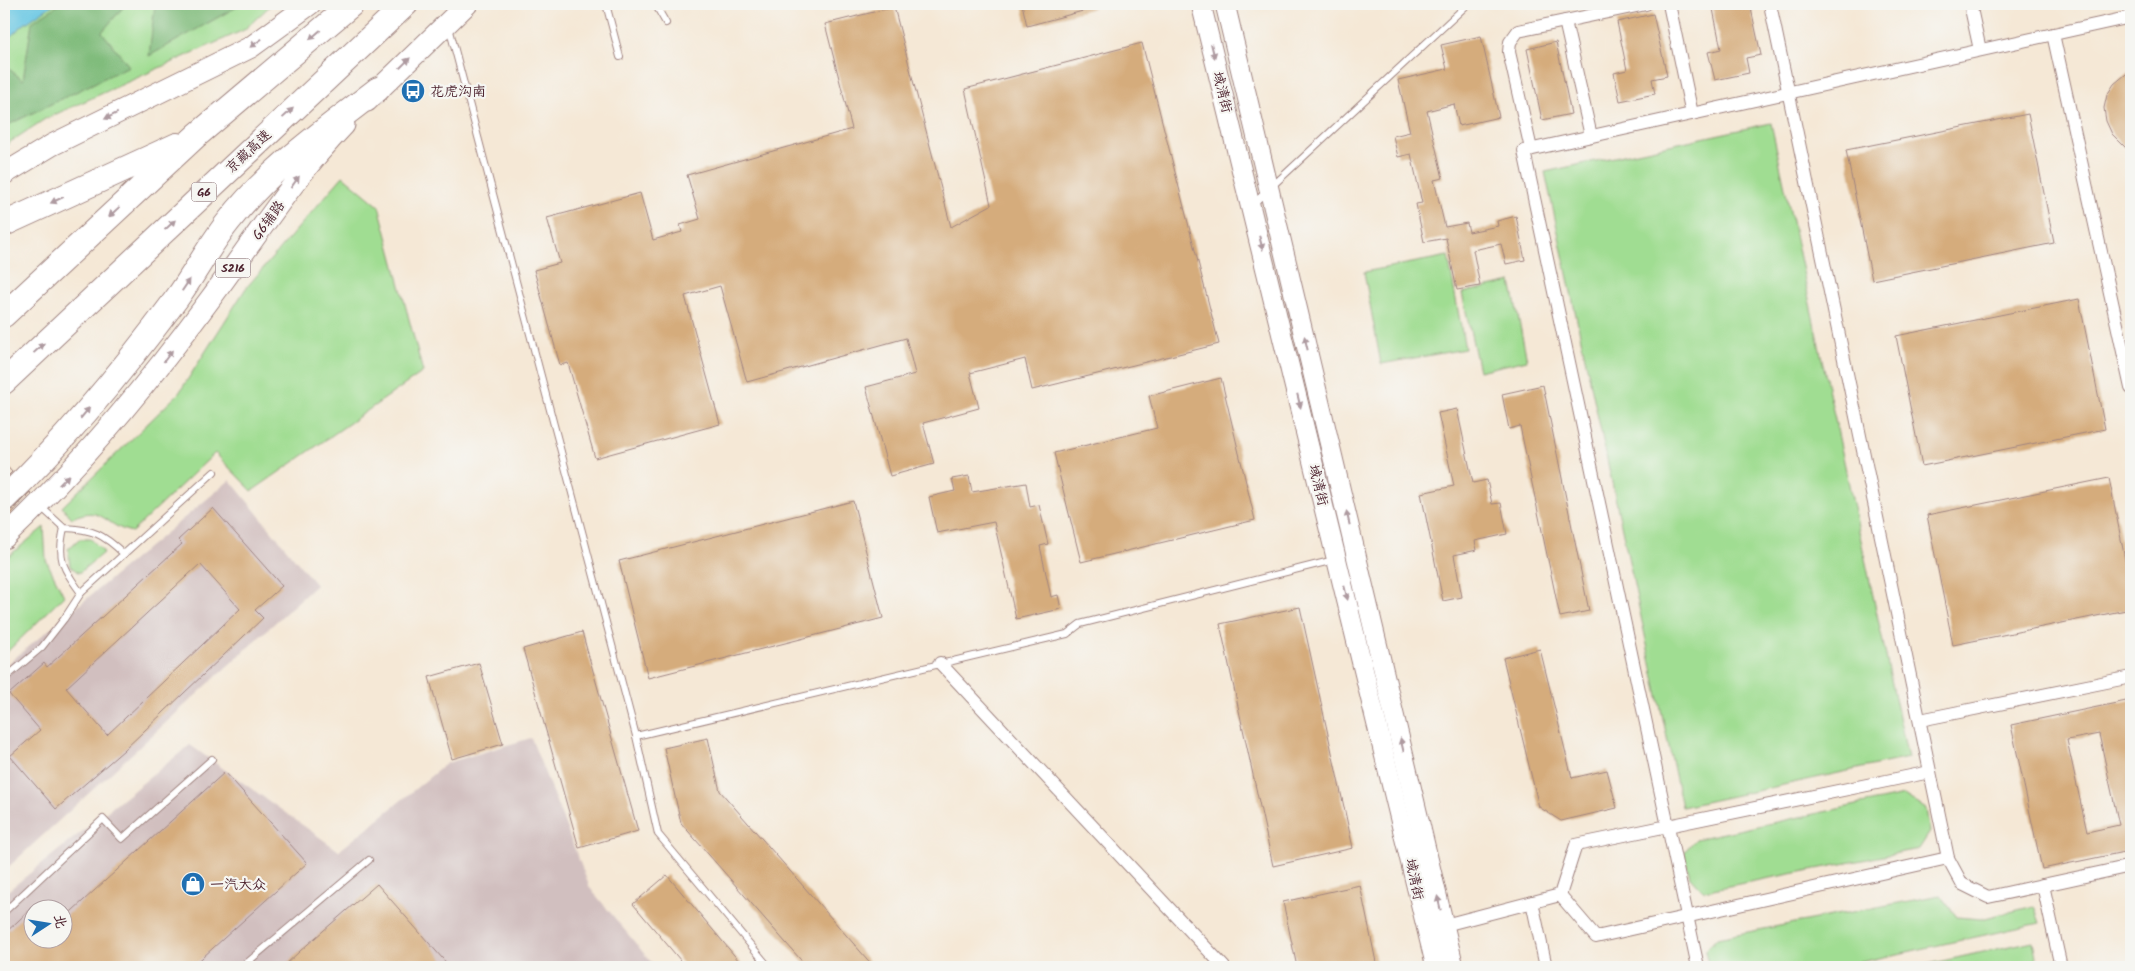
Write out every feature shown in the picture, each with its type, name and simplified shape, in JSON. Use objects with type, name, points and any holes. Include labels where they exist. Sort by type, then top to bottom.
[{"type":"highway","points":[[4,315],[196,136],[352,4]]},
{"type":"highway","name":"京藏高速","points":[[4,382],[406,4]]},
{"type":"highway","points":[[4,499],[49,456],[114,380],[177,297],[228,222],[289,158],[378,90]]},
{"type":"highway","points":[[4,224],[196,136]]},
{"type":"main road","points":[[4,174],[52,144],[251,47],[310,4]]},
{"type":"main road","name":"G6辅路","points":[[4,538],[72,471],[150,380],[312,159],[378,90],[467,4]]},
{"type":"street","name":"域清街","points":[[1201,4],[1416,877],[1425,930],[1436,967]]},
{"type":"street","name":"域清街","points":[[1226,4],[1454,967]]},
{"type":"street","points":[[1531,149],[1509,52],[1510,42],[1518,31],[1646,4]]},
{"type":"street","points":[[1669,4],[1692,114]]},
{"type":"street","points":[[1770,4],[1948,858],[1962,884],[1988,897],[2131,866]]},
{"type":"street","points":[[1970,4],[1980,50]]},
{"type":"street","points":[[1698,967],[1524,151],[2131,17]]},
{"type":"street","points":[[1565,21],[1591,136]]},
{"type":"street","points":[[2053,34],[2131,388]]},
{"type":"street","points":[[940,663],[1224,967]]},
{"type":"street","points":[[1920,720],[2131,677]]},
{"type":"street","points":[[1560,895],[1576,845],[1930,772]]},
{"type":"street","points":[[1560,895],[1596,937],[1948,858]]},
{"type":"street","points":[[2043,885],[2061,967]]},
{"type":"street","points":[[1425,930],[1560,895]]},
{"type":"street","points":[[1532,902],[1546,967]]},
{"type":"lane","points":[[606,4],[620,57]]},
{"type":"lane","points":[[655,4],[666,22]]},
{"type":"lane","points":[[1252,205],[1468,4]]},
{"type":"lane","points":[[448,21],[636,736],[658,834],[769,967]]},
{"type":"lane","points":[[4,679],[42,648],[81,592],[214,472]]},
{"type":"lane","points":[[39,505],[64,528],[86,529],[105,536],[124,554]]},
{"type":"lane","points":[[64,528],[59,550],[66,574],[81,592]]},
{"type":"lane","points":[[636,736],[1067,634],[1080,624],[1356,555]]},
{"type":"lane","points":[[4,912],[104,819],[122,839],[212,759]]},
{"type":"lane","points":[[242,967],[369,860]]},
{"type":"shaded area","points":[[230,480],[316,585],[4,871],[4,667]]},
{"type":"shaded area","points":[[531,738],[590,888],[655,967],[4,967],[4,894],[190,745],[339,851],[447,763]]},
{"type":"green space","points":[[4,4],[272,4],[244,30],[45,119],[4,146]]},
{"type":"green space","points":[[60,4],[126,4],[102,32],[129,66],[4,127],[4,65],[23,80],[32,22]]},
{"type":"green space","points":[[155,4],[242,4],[149,56]]},
{"type":"green space","points":[[1771,123],[1908,758],[1682,807],[1545,172]]},
{"type":"green space","points":[[343,176],[379,206],[423,372],[252,491],[215,453],[132,532],[91,513],[72,518],[62,507],[179,393],[246,288]]},
{"type":"green space","points":[[1448,256],[1465,349],[1381,364],[1364,272]]},
{"type":"green space","points":[[1511,282],[1527,360],[1479,371],[1462,293]]},
{"type":"green space","points":[[44,527],[46,560],[64,596],[4,655],[4,560]]},
{"type":"green space","points":[[79,539],[91,539],[104,552],[79,573],[70,566],[68,549]]},
{"type":"green space","points":[[1904,795],[1926,809],[1930,832],[1919,849],[1703,891],[1690,877],[1684,852],[1696,839]]},
{"type":"green space","points":[[1940,895],[1957,917],[1981,919],[2034,906],[2040,923],[1838,967],[1709,967],[1705,951],[1717,938]]},
{"type":"green space","points":[[2033,941],[2038,967],[1915,967]]},
{"type":"water","points":[[4,4],[54,4],[23,25],[4,42]]},
{"type":"building","points":[[1022,4],[1093,4],[1094,8],[1027,26]]},
{"type":"building","points":[[1712,4],[1750,4],[1761,55],[1746,58],[1749,73],[1715,80],[1708,52],[1721,49]]},
{"type":"building","points":[[894,7],[951,227],[991,205],[965,89],[1142,43],[1219,344],[1032,390],[1025,359],[970,373],[979,408],[923,423],[934,464],[890,476],[866,387],[915,374],[906,338],[747,382],[720,286],[685,296],[720,424],[595,458],[568,363],[560,365],[534,270],[560,263],[547,218],[640,193],[653,240],[682,232],[680,225],[700,219],[687,175],[852,129],[825,24]]},
{"type":"building","points":[[1653,14],[1667,76],[1652,79],[1655,94],[1620,101],[1614,73],[1627,70],[1617,22]]},
{"type":"building","points":[[1481,36],[1499,117],[1459,126],[1454,104],[1427,111],[1443,178],[1434,180],[1445,227],[1467,223],[1469,232],[1498,226],[1497,221],[1516,216],[1525,260],[1506,264],[1501,244],[1473,250],[1480,286],[1457,290],[1446,238],[1424,242],[1416,204],[1422,203],[1411,154],[1398,157],[1393,136],[1410,132],[1398,80],[1447,69],[1441,45]]},
{"type":"building","points":[[1556,42],[1571,114],[1542,120],[1527,49]]},
{"type":"building","points":[[2131,70],[2131,153],[2112,134],[2106,121],[2104,108],[2107,95],[2114,84]]},
{"type":"building","points":[[2028,114],[2054,243],[1872,280],[1846,150]]},
{"type":"building","points":[[2079,299],[2105,429],[1922,466],[1896,336]]},
{"type":"building","points":[[1221,378],[1255,520],[1081,562],[1054,453],[1157,428],[1149,396]]},
{"type":"building","points":[[1543,385],[1589,611],[1560,617],[1520,426],[1509,429],[1502,394]]},
{"type":"building","points":[[1457,409],[1473,483],[1487,480],[1492,504],[1501,503],[1507,534],[1475,541],[1477,550],[1454,555],[1462,597],[1443,601],[1421,493],[1454,486],[1438,413]]},
{"type":"building","points":[[4,463],[12,472],[4,480]]},
{"type":"building","points":[[969,476],[972,492],[1026,483],[1030,507],[1039,505],[1048,544],[1040,546],[1051,597],[1058,595],[1061,609],[1016,619],[994,522],[937,533],[929,497],[955,491],[952,479]]},
{"type":"building","points":[[2109,478],[2131,590],[2131,609],[1953,645],[1927,515]]},
{"type":"building","points":[[30,492],[4,521],[4,512],[13,509]]},
{"type":"building","points":[[853,501],[883,618],[648,678],[619,561]]},
{"type":"building","points":[[213,508],[282,586],[255,610],[263,618],[124,750],[56,809],[10,756],[40,730],[9,694],[44,663],[47,667],[182,544],[178,540]],"holes":[[[200,564],[240,609],[107,735],[66,688]]]},
{"type":"building","points":[[1300,607],[1353,848],[1273,866],[1220,624]]},
{"type":"building","points":[[582,632],[638,831],[579,848],[523,649]]},
{"type":"building","points":[[1540,649],[1572,778],[1607,770],[1617,808],[1561,821],[1539,807],[1503,658]]},
{"type":"building","points":[[479,663],[503,744],[452,759],[429,677]]},
{"type":"building","points":[[2131,700],[2131,856],[2125,857],[2124,852],[2042,869],[2011,725]],"holes":[[[2099,734],[2119,825],[2087,832],[2067,740]]]},
{"type":"building","points":[[708,738],[720,791],[874,967],[807,967],[681,823],[664,748]]},
{"type":"building","name":"一汽大众","points":[[225,772],[307,863],[192,967],[4,967],[4,934],[22,917],[22,948],[72,948],[72,911]]},
{"type":"building","points":[[667,875],[744,967],[686,967],[633,904]]},
{"type":"building","points":[[377,884],[450,967],[283,967],[300,951]]},
{"type":"building","points":[[1360,885],[1377,967],[1297,967],[1283,902]]},
{"type":"place","name":"花虎沟南","points":[[413,91]]},
{"type":"place","name":"一汽大众","points":[[193,884]]}]
